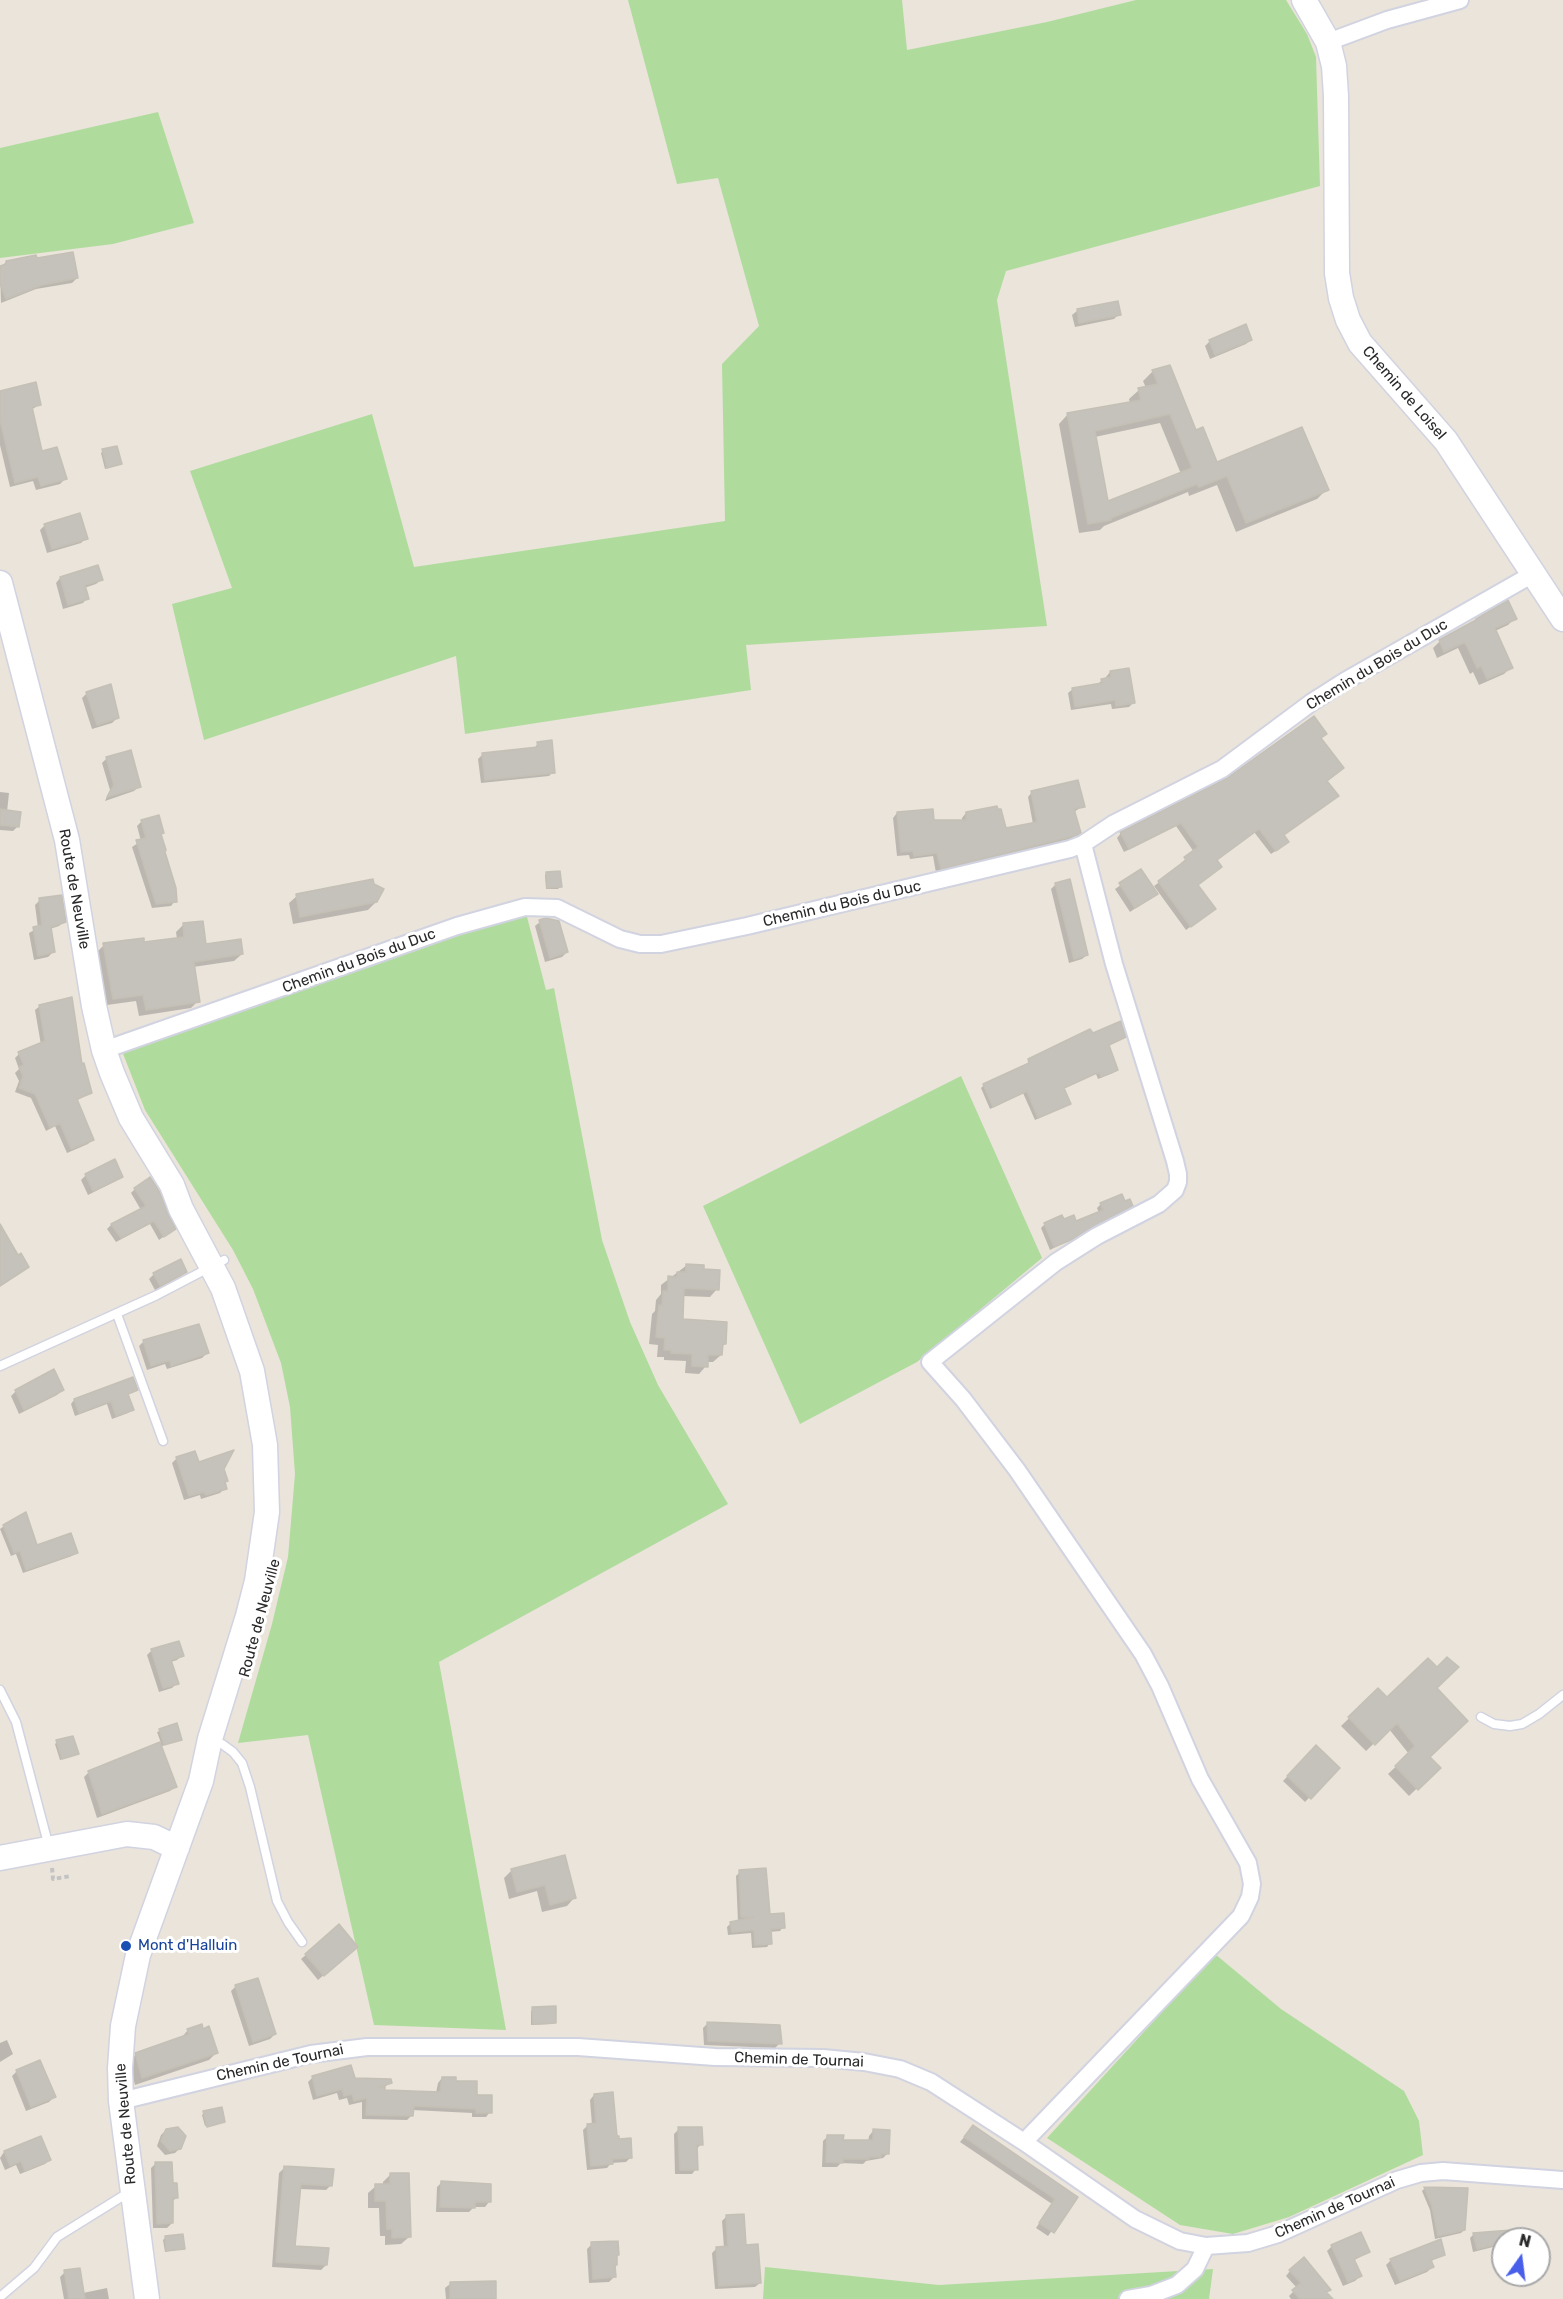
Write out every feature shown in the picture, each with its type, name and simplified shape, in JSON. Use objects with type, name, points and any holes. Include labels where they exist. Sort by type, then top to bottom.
[{"type":"main road","name":"Chemin de Loisel","points":[[1304,0],[1328,42],[1334,66],[1336,259],[1343,309],[1360,343],[1446,441],[1563,619]]},
{"type":"main road","name":"Route de Neuville","points":[[0,584],[67,840],[94,1006],[104,1050],[132,1118],[172,1185],[181,1209],[218,1263],[248,1313],[266,1370],[278,1430],[282,1496],[278,1547],[267,1602],[241,1688],[201,1781],[131,1979],[121,2048],[121,2101],[147,2299]]},
{"type":"main road","points":[[0,1858],[128,1834],[154,1837],[177,1848]]},
{"type":"street","points":[[1328,42],[1387,20],[1460,0]]},
{"type":"street","name":"Chemin du Bois du Duc","points":[[104,1050],[457,926],[525,907],[557,908],[631,942],[662,944],[1059,852],[1083,844],[1113,824],[1222,769],[1336,687],[1533,574]]},
{"type":"street","points":[[1024,2142],[1241,1916],[1250,1897],[1252,1884],[1248,1863],[1200,1779],[1143,1654],[1012,1463],[963,1399],[930,1362],[1056,1262],[1097,1236],[1160,1204],[1175,1190],[1178,1182],[1175,1161],[1114,964],[1083,844]]},
{"type":"street","name":"Chemin de Tournai","points":[[121,2101],[311,2054],[349,2048],[588,2047],[715,2057],[845,2059],[900,2069],[931,2082],[1151,2228],[1180,2241],[1206,2246],[1248,2243],[1278,2234],[1397,2180],[1421,2173],[1443,2172],[1563,2180]]},
{"type":"street","points":[[1128,2299],[1151,2295],[1178,2285],[1195,2269],[1206,2246]]},
{"type":"lane","points":[[0,1366],[117,1314],[218,1263]]},
{"type":"lane","points":[[117,1314],[164,1441]]},
{"type":"lane","points":[[0,1690],[16,1722],[49,1847]]},
{"type":"lane","points":[[1480,1717],[1494,1724],[1510,1726],[1522,1724],[1563,1695]]},
{"type":"lane","points":[[216,1742],[233,1752],[242,1763],[250,1787],[277,1901],[288,1923],[302,1942]]},
{"type":"lane","points":[[0,2297],[34,2268],[57,2237],[132,2190]]},
{"type":"path","points":[[53,1879],[71,1876]]},
{"type":"green space","points":[[628,0],[902,0],[907,50],[1047,22],[1136,0],[1286,0],[1307,34],[1316,57],[1320,186],[1006,271],[997,300],[1047,626],[746,645],[751,690],[465,734],[456,656],[204,740],[172,604],[232,588],[190,471],[372,414],[414,567],[725,521],[722,364],[759,326],[718,178],[677,184]]},
{"type":"green space","points":[[158,112],[194,223],[113,244],[0,258],[0,148]]},
{"type":"green space","points":[[526,913],[546,990],[554,988],[602,1240],[630,1322],[658,1385],[728,1504],[439,1662],[506,2030],[374,2025],[308,1735],[238,1743],[272,1624],[288,1557],[295,1474],[290,1407],[281,1363],[253,1289],[233,1250],[145,1110],[120,1046],[377,959]]},
{"type":"green space","points":[[961,1076],[1042,1258],[917,1362],[800,1424],[703,1206]]},
{"type":"green space","points":[[1215,1954],[1281,2009],[1404,2091],[1419,2121],[1423,2155],[1289,2217],[1233,2234],[1180,2225],[1047,2138]]},
{"type":"green space","points":[[765,2267],[939,2285],[1213,2269],[1209,2299],[763,2299]]},
{"type":"building","points":[[73,252],[78,278],[42,285],[6,299],[0,284],[0,266],[6,264],[6,261],[36,255],[37,258]]},
{"type":"building","points":[[1118,301],[1121,315],[1079,323],[1077,309]]},
{"type":"building","points":[[1246,324],[1252,340],[1215,355],[1209,340]]},
{"type":"building","points":[[1170,365],[1196,430],[1203,427],[1217,462],[1302,427],[1329,490],[1246,523],[1227,476],[1199,487],[1197,484],[1111,518],[1111,520],[1088,524],[1067,413],[1141,400],[1138,388],[1158,384],[1152,370]],"holes":[[[1170,414],[1192,468],[1108,501],[1095,431]]]},
{"type":"building","points":[[36,382],[41,405],[32,407],[42,451],[57,447],[67,479],[41,486],[38,477],[15,483],[0,420],[0,391]]},
{"type":"building","points":[[117,446],[122,464],[107,468],[102,449]]},
{"type":"building","points":[[80,513],[88,539],[52,549],[44,524]]},
{"type":"building","points":[[98,565],[103,580],[85,585],[89,599],[68,605],[60,577]]},
{"type":"building","points":[[1508,600],[1517,619],[1495,628],[1513,668],[1487,679],[1481,666],[1477,668],[1465,642],[1444,652],[1439,640]]},
{"type":"building","points":[[1129,668],[1135,703],[1116,706],[1115,700],[1075,707],[1072,688],[1102,683],[1101,679],[1111,677],[1110,671]]},
{"type":"building","points":[[111,684],[119,718],[97,725],[86,692]]},
{"type":"building","points":[[1314,716],[1327,734],[1321,738],[1344,768],[1327,781],[1339,796],[1284,835],[1289,842],[1276,851],[1259,829],[1217,860],[1222,867],[1198,885],[1216,909],[1191,927],[1158,881],[1186,860],[1184,857],[1198,847],[1181,823],[1129,849],[1120,832],[1227,778]]},
{"type":"building","points":[[552,740],[555,773],[485,780],[482,753],[538,747],[537,742]]},
{"type":"building","points":[[131,750],[141,787],[107,797],[114,785],[106,757]]},
{"type":"building","points":[[1078,780],[1085,807],[1074,809],[1081,833],[1078,835],[941,869],[937,853],[914,856],[913,851],[901,852],[897,812],[933,809],[934,820],[966,820],[966,812],[997,806],[1001,809],[1006,828],[1037,822],[1031,791]]},
{"type":"building","points":[[0,809],[21,812],[19,827],[0,825]]},
{"type":"building","points":[[159,815],[164,833],[161,834],[176,888],[177,902],[156,904],[136,840],[146,838],[141,820]]},
{"type":"building","points":[[1141,869],[1158,894],[1135,908],[1119,883]]},
{"type":"building","points":[[560,871],[562,887],[547,888],[546,872]]},
{"type":"building","points":[[373,879],[374,884],[384,889],[377,902],[300,917],[296,894]]},
{"type":"building","points":[[1070,879],[1088,955],[1074,959],[1055,883]]},
{"type":"building","points":[[62,895],[66,922],[51,927],[55,952],[38,956],[33,927],[42,925],[39,898]]},
{"type":"building","points":[[546,918],[559,921],[568,952],[550,958],[539,920]]},
{"type":"building","points":[[203,921],[206,944],[241,939],[243,954],[194,962],[200,1002],[146,1010],[143,995],[113,999],[103,943],[144,938],[144,942],[184,937],[183,923]]},
{"type":"building","points":[[72,997],[82,1064],[84,1063],[92,1093],[77,1099],[94,1140],[71,1149],[60,1123],[50,1128],[35,1094],[19,1088],[23,1076],[19,1067],[24,1065],[18,1052],[45,1041],[39,1005]]},
{"type":"building","points":[[1121,1021],[1126,1037],[1109,1045],[1118,1070],[1101,1077],[1099,1072],[1064,1088],[1071,1104],[1038,1118],[1027,1091],[993,1107],[983,1084],[1029,1063],[1028,1059],[1090,1029],[1093,1033]]},
{"type":"building","points":[[115,1159],[123,1177],[93,1191],[85,1174]]},
{"type":"building","points":[[150,1177],[176,1229],[164,1237],[154,1221],[121,1238],[111,1224],[146,1206],[134,1188]]},
{"type":"building","points":[[1122,1194],[1125,1201],[1130,1199],[1133,1206],[1054,1247],[1044,1223],[1062,1215],[1064,1219],[1074,1215],[1076,1221],[1103,1210],[1100,1203]]},
{"type":"building","points":[[0,1224],[18,1255],[21,1253],[29,1267],[0,1286]]},
{"type":"building","points":[[181,1259],[187,1272],[160,1286],[153,1273]]},
{"type":"building","points":[[686,1264],[704,1265],[704,1269],[720,1270],[719,1290],[684,1288],[683,1319],[727,1322],[726,1344],[723,1344],[722,1355],[708,1355],[708,1367],[692,1366],[692,1354],[671,1353],[671,1350],[664,1350],[665,1338],[656,1337],[659,1305],[662,1306],[663,1291],[668,1291],[668,1276],[677,1277],[677,1272],[686,1272]]},
{"type":"building","points":[[199,1324],[209,1353],[171,1366],[170,1360],[151,1366],[143,1340]]},
{"type":"building","points":[[54,1369],[64,1390],[24,1410],[15,1390]]},
{"type":"building","points":[[133,1377],[138,1390],[128,1394],[134,1410],[116,1416],[111,1401],[79,1413],[74,1399]]},
{"type":"building","points":[[234,1450],[224,1469],[228,1481],[225,1482],[227,1489],[206,1495],[204,1492],[189,1496],[176,1457],[195,1451],[199,1462]]},
{"type":"building","points":[[26,1512],[37,1545],[71,1533],[78,1553],[26,1570],[20,1551],[14,1553],[3,1525]]},
{"type":"building","points":[[179,1641],[184,1656],[171,1660],[179,1684],[163,1688],[151,1649]]},
{"type":"building","points":[[1447,1657],[1459,1667],[1437,1688],[1468,1721],[1430,1757],[1441,1768],[1418,1790],[1395,1766],[1415,1746],[1397,1723],[1375,1745],[1348,1717],[1378,1688],[1387,1697],[1428,1658],[1437,1667]]},
{"type":"building","points":[[177,1723],[182,1740],[164,1745],[159,1729]]},
{"type":"building","points":[[73,1736],[79,1754],[62,1759],[56,1740]]},
{"type":"building","points":[[160,1742],[177,1787],[102,1814],[88,1771]]},
{"type":"building","points":[[1316,1745],[1340,1768],[1311,1799],[1287,1776]]},
{"type":"building","points":[[565,1855],[576,1898],[550,1905],[545,1885],[517,1892],[511,1869]]},
{"type":"building","points":[[766,1868],[770,1914],[784,1913],[785,1928],[771,1929],[772,1944],[755,1945],[754,1930],[732,1932],[730,1922],[754,1917],[741,1917],[739,1870]]},
{"type":"building","points":[[339,1924],[358,1947],[324,1976],[305,1954]]},
{"type":"building","points":[[258,1978],[276,2034],[253,2042],[235,1985]]},
{"type":"building","points":[[556,2006],[556,2023],[533,2024],[532,2007]]},
{"type":"building","points":[[707,2022],[780,2025],[782,2044],[708,2041]]},
{"type":"building","points":[[202,2024],[203,2029],[209,2026],[218,2053],[142,2078],[135,2053],[189,2034],[187,2029]]},
{"type":"building","points":[[40,2060],[56,2097],[31,2107],[16,2070]]},
{"type":"building","points":[[351,2065],[355,2078],[391,2079],[392,2083],[379,2087],[385,2087],[385,2090],[440,2092],[442,2077],[456,2077],[456,2081],[477,2081],[477,2095],[492,2095],[492,2113],[476,2113],[476,2109],[414,2106],[413,2116],[366,2115],[367,2098],[354,2101],[352,2094],[344,2096],[342,2089],[317,2096],[312,2076]]},
{"type":"building","points":[[613,2092],[617,2136],[619,2139],[631,2138],[632,2158],[612,2159],[613,2164],[591,2166],[587,2124],[596,2123],[594,2094]]},
{"type":"building","points":[[222,2107],[225,2122],[207,2127],[203,2111]]},
{"type":"building","points":[[973,2125],[1078,2197],[1054,2233],[1039,2223],[1055,2199],[964,2137]]},
{"type":"building","points":[[178,2127],[186,2136],[181,2149],[170,2151],[161,2141],[166,2129]]},
{"type":"building","points":[[678,2127],[702,2127],[703,2145],[697,2145],[698,2170],[680,2170]]},
{"type":"building","points":[[873,2129],[890,2130],[889,2154],[869,2157],[869,2159],[843,2159],[843,2163],[826,2162],[827,2135],[844,2135],[843,2140],[873,2140]]},
{"type":"building","points":[[41,2136],[51,2160],[25,2171],[21,2161],[10,2166],[4,2151]]},
{"type":"building","points":[[155,2162],[172,2162],[173,2183],[177,2183],[178,2198],[173,2198],[173,2223],[157,2224]]},
{"type":"building","points":[[284,2166],[334,2169],[332,2186],[301,2184],[295,2246],[329,2248],[327,2265],[276,2262]]},
{"type":"building","points":[[390,2173],[409,2173],[411,2237],[392,2238],[392,2229],[387,2229],[386,2201],[375,2201],[375,2184],[390,2184]]},
{"type":"building","points":[[441,2181],[491,2184],[491,2202],[475,2202],[475,2208],[440,2207]]},
{"type":"building","points":[[1424,2187],[1468,2188],[1465,2230],[1438,2236],[1432,2206]]},
{"type":"building","points":[[744,2214],[746,2245],[758,2244],[761,2283],[719,2286],[716,2247],[728,2246],[726,2215]]},
{"type":"building","points":[[1361,2232],[1370,2252],[1354,2259],[1362,2276],[1348,2282],[1331,2245]]},
{"type":"building","points":[[1491,2232],[1491,2246],[1477,2249],[1473,2233]]},
{"type":"building","points":[[183,2234],[185,2249],[166,2251],[165,2236]]},
{"type":"building","points":[[1441,2239],[1445,2255],[1431,2260],[1434,2267],[1400,2281],[1390,2259]]},
{"type":"building","points":[[618,2241],[616,2277],[593,2279],[591,2242]]},
{"type":"building","points":[[1304,2257],[1331,2290],[1326,2292],[1333,2299],[1300,2299],[1292,2290],[1301,2283],[1289,2270]]},
{"type":"building","points":[[80,2268],[85,2299],[69,2299],[64,2270]]},
{"type":"building","points":[[496,2281],[496,2299],[450,2299],[450,2282]]},
{"type":"place","name":"Mont d'Halluin","points":[[126,1946]]}]
